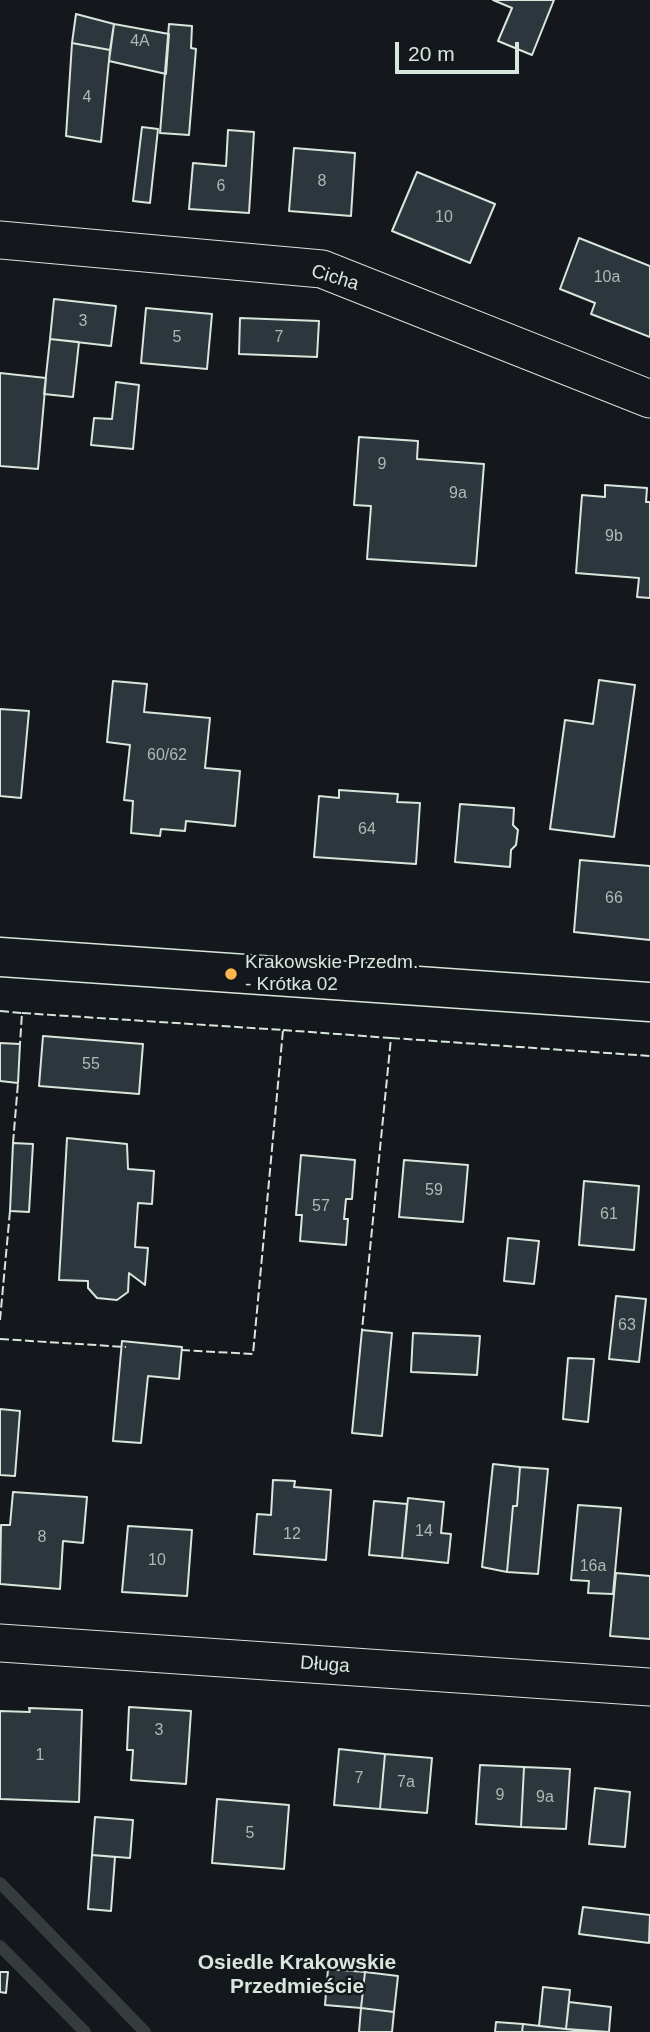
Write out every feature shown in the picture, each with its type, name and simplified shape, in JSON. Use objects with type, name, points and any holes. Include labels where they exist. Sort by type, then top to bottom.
[{"type":"main road","points":[[0,957],[650,1002]]},
{"type":"street","name":"Cicha","points":[[0,240],[322,270],[650,399]]},
{"type":"street","name":"Długa","points":[[0,1643],[650,1686]]},
{"type":"building","points":[[493,0],[554,0],[532,55],[498,41],[512,8]]},
{"type":"building","points":[[76,14],[114,24],[110,50],[72,43]]},
{"type":"building","points":[[114,24],[169,34],[166,74],[109,61]]},
{"type":"building","points":[[169,24],[192,26],[191,48],[196,49],[189,135],[160,133]]},
{"type":"building","points":[[72,43],[110,50],[101,142],[66,136]]},
{"type":"building","points":[[142,127],[158,129],[150,203],[133,201]]},
{"type":"building","points":[[228,130],[254,132],[249,213],[189,209],[193,163],[226,166]]},
{"type":"building","points":[[294,148],[355,153],[351,216],[289,211]]},
{"type":"building","points":[[417,172],[495,204],[470,263],[392,231]]},
{"type":"building","points":[[579,238],[650,266],[650,337],[591,314],[595,303],[560,289]]},
{"type":"building","points":[[54,299],[116,306],[111,346],[50,339]]},
{"type":"building","points":[[146,308],[212,314],[207,369],[141,363]]},
{"type":"building","points":[[240,318],[319,321],[317,357],[239,354]]},
{"type":"building","points":[[50,339],[79,342],[73,397],[44,394]]},
{"type":"building","points":[[0,373],[46,378],[38,469],[0,466]]},
{"type":"building","points":[[116,382],[139,385],[133,449],[91,445],[94,418],[112,419]]},
{"type":"building","points":[[359,437],[418,441],[417,459],[484,464],[476,566],[367,559],[371,506],[354,505]]},
{"type":"building","points":[[605,485],[647,488],[646,502],[650,502],[650,598],[637,597],[639,578],[576,573],[582,495],[605,497]]},
{"type":"building","points":[[599,680],[635,685],[614,837],[550,829],[565,720],[593,724]]},
{"type":"building","points":[[113,681],[147,684],[144,712],[210,718],[205,768],[240,771],[235,826],[186,821],[185,831],[161,829],[160,836],[131,833],[133,801],[124,800],[130,745],[107,742]]},
{"type":"building","points":[[0,709],[29,711],[21,798],[0,796]]},
{"type":"building","points":[[339,790],[398,794],[397,802],[420,803],[416,864],[314,857],[319,796],[339,798]]},
{"type":"building","points":[[460,804],[514,808],[513,825],[518,830],[516,845],[511,850],[510,867],[455,862]]},
{"type":"building","points":[[580,860],[650,866],[650,940],[574,932]]},
{"type":"building","points":[[43,1036],[143,1044],[139,1094],[39,1086]]},
{"type":"building","points":[[0,1043],[20,1044],[18,1083],[0,1081]]},
{"type":"building","points":[[67,1138],[127,1144],[128,1169],[154,1171],[152,1204],[138,1203],[135,1247],[148,1248],[145,1285],[129,1273],[128,1292],[117,1300],[97,1298],[88,1288],[88,1281],[59,1280]]},
{"type":"building","points":[[13,1143],[33,1144],[29,1212],[10,1211]]},
{"type":"building","points":[[301,1155],[355,1160],[352,1199],[346,1199],[346,1245],[300,1241],[302,1215],[296,1215]]},
{"type":"building","points":[[404,1160],[468,1165],[463,1222],[399,1217]]},
{"type":"building","points":[[584,1181],[639,1186],[634,1250],[579,1245]]},
{"type":"building","points":[[508,1238],[539,1241],[534,1284],[504,1281]]},
{"type":"building","points":[[616,1296],[646,1299],[639,1362],[609,1359]]},
{"type":"building","points":[[362,1330],[392,1333],[382,1436],[352,1433]]},
{"type":"building","points":[[413,1333],[480,1336],[477,1375],[411,1372]]},
{"type":"building","points":[[122,1341],[182,1347],[179,1379],[148,1376],[141,1443],[113,1441]]},
{"type":"building","points":[[568,1358],[594,1359],[588,1422],[563,1419]]},
{"type":"building","points":[[0,1409],[20,1411],[15,1476],[0,1475]]},
{"type":"building","points":[[493,1464],[520,1467],[517,1506],[513,1506],[507,1572],[482,1567]]},
{"type":"building","points":[[520,1467],[548,1469],[538,1574],[507,1572],[513,1506],[517,1506]]},
{"type":"building","points":[[273,1480],[295,1481],[294,1487],[331,1490],[326,1560],[254,1554],[257,1514],[271,1515]]},
{"type":"building","points":[[13,1492],[87,1497],[83,1543],[63,1541],[60,1589],[0,1584],[1,1525],[10,1525]]},
{"type":"building","points":[[408,1498],[444,1502],[441,1533],[451,1534],[448,1563],[402,1558]]},
{"type":"building","points":[[374,1501],[407,1504],[402,1558],[369,1555]]},
{"type":"building","points":[[578,1505],[621,1508],[613,1594],[588,1593],[589,1581],[571,1580]]},
{"type":"building","points":[[128,1526],[192,1530],[187,1596],[122,1592]]},
{"type":"building","points":[[616,1573],[650,1576],[650,1639],[610,1636]]},
{"type":"building","points":[[129,1707],[191,1711],[186,1784],[131,1780],[133,1750],[127,1750]]},
{"type":"building","points":[[29,1708],[82,1710],[79,1802],[0,1799],[0,1711],[30,1712]]},
{"type":"building","points":[[339,1749],[385,1754],[380,1809],[334,1805]]},
{"type":"building","points":[[385,1754],[432,1758],[427,1813],[380,1809]]},
{"type":"building","points":[[480,1765],[524,1767],[521,1827],[476,1824]]},
{"type":"building","points":[[524,1767],[570,1769],[566,1829],[521,1827]]},
{"type":"building","points":[[595,1788],[630,1792],[625,1847],[589,1844]]},
{"type":"building","points":[[217,1799],[289,1805],[284,1869],[212,1863]]},
{"type":"building","points":[[95,1817],[133,1820],[130,1858],[92,1855]]},
{"type":"building","points":[[92,1855],[115,1857],[111,1911],[88,1909]]},
{"type":"building","points":[[583,1907],[650,1915],[649,1943],[579,1934]]},
{"type":"building","points":[[328,1969],[365,1972],[361,2008],[325,2005]]},
{"type":"building","points":[[0,1972],[8,1972],[6,1993],[0,1992]]},
{"type":"building","points":[[365,1972],[398,1976],[394,2012],[361,2008]]},
{"type":"building","points":[[543,1987],[570,1990],[566,2029],[539,2026]]},
{"type":"building","points":[[569,2002],[611,2007],[609,2032],[566,2029]]},
{"type":"building","points":[[361,2008],[394,2012],[392,2032],[359,2032]]},
{"type":"building","points":[[496,2022],[523,2024],[522,2032],[495,2032]]},
{"type":"building","points":[[523,2024],[591,2032],[522,2032]]},
{"type":"waterway","points":[[0,1883],[145,2032]]},
{"type":"waterway","points":[[0,1946],[85,2032]]},
{"type":"fence","points":[[0,1011],[22,1013],[20,1044]]},
{"type":"fence","points":[[22,1013],[283,1030],[253,1354],[179,1350]]},
{"type":"fence","points":[[283,1030],[391,1038],[362,1330]]},
{"type":"fence","points":[[391,1038],[650,1056]]},
{"type":"fence","points":[[13,1143],[18,1083]]},
{"type":"fence","points":[[0,1320],[10,1211]]},
{"type":"fence","points":[[0,1339],[126,1347]]},
{"type":"place","name":"Krakowskie Przedm. - Krótka 02","points":[[231,974]]},
{"type":"district","name":"Osiedle Krakowskie Przedmieście","points":[[297,1975]]}]
